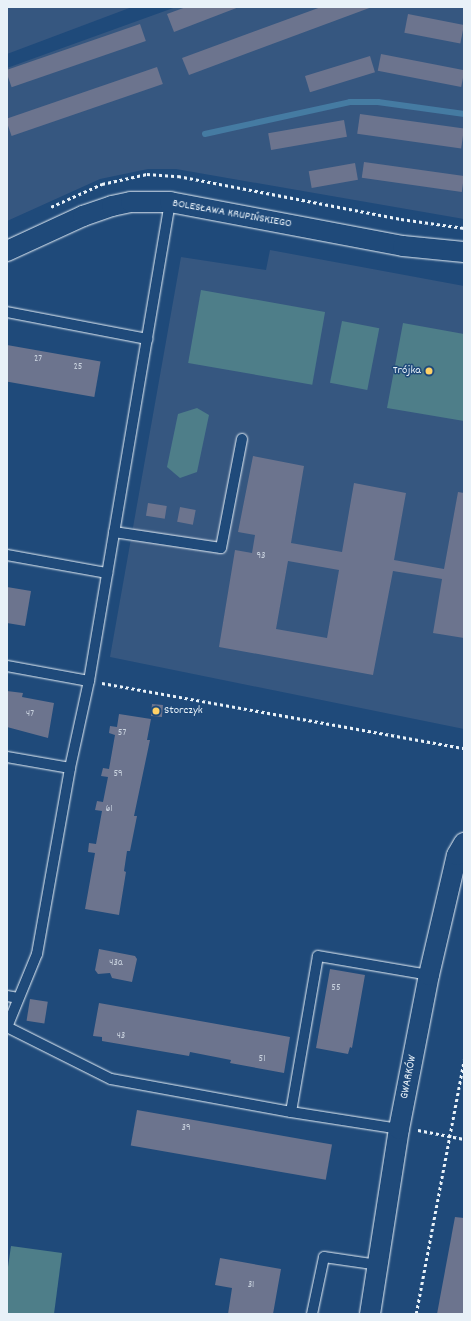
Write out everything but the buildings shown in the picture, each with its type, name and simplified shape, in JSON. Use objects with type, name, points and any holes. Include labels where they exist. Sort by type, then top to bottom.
[{"type":"street","name":"BOLESŁAWA KRUPIŃSKIEGO","points":[[7,251],[83,216],[112,206],[131,202],[170,202],[403,246],[464,252]]},
{"type":"street","name":"GWARKÓW","points":[[370,1314],[400,1127],[429,975],[457,855],[464,843]]},
{"type":"lane","points":[[170,202],[89,680],[70,768],[37,954],[7,1027],[111,1078],[291,1112],[400,1127]]},
{"type":"lane","points":[[7,312],[147,339]]},
{"type":"lane","points":[[114,532],[221,548],[242,440]]},
{"type":"lane","points":[[7,555],[107,573]]},
{"type":"lane","points":[[7,666],[89,680]]},
{"type":"lane","points":[[7,757],[70,768]]},
{"type":"lane","points":[[291,1112],[318,956],[429,975]]},
{"type":"lane","points":[[7,996],[18,998]]},
{"type":"lane","points":[[312,1314],[324,1257],[379,1265]]},
{"type":"path","points":[[89,680],[464,748]]},
{"type":"path","points":[[416,1314],[464,1059]]},
{"type":"path","points":[[400,1127],[464,1139]]},
{"type":"shaded area","points":[[7,7],[132,7],[7,54]]},
{"type":"shaded area","points":[[176,7],[464,7],[464,219],[176,169],[148,169],[100,179],[7,221],[7,68]]},
{"type":"shaded area","points":[[270,250],[464,286],[464,729],[110,657],[181,257],[266,270]]},
{"type":"green space","points":[[201,290],[325,312],[312,385],[188,363]]},
{"type":"green space","points":[[342,321],[379,328],[367,390],[330,383]]},
{"type":"green space","name":"Trójka","points":[[403,323],[464,334],[464,421],[387,408]]},
{"type":"green space","points":[[197,408],[209,415],[197,472],[180,478],[167,467],[178,414]]},
{"type":"green space","points":[[11,1246],[62,1253],[54,1314],[7,1314],[7,1274]]},
{"type":"waterway","points":[[205,134],[350,102],[378,102],[464,114]]},
{"type":"place","name":"Trójka","points":[[429,371]]},
{"type":"place","name":"Storczyk","points":[[156,711]]}]
